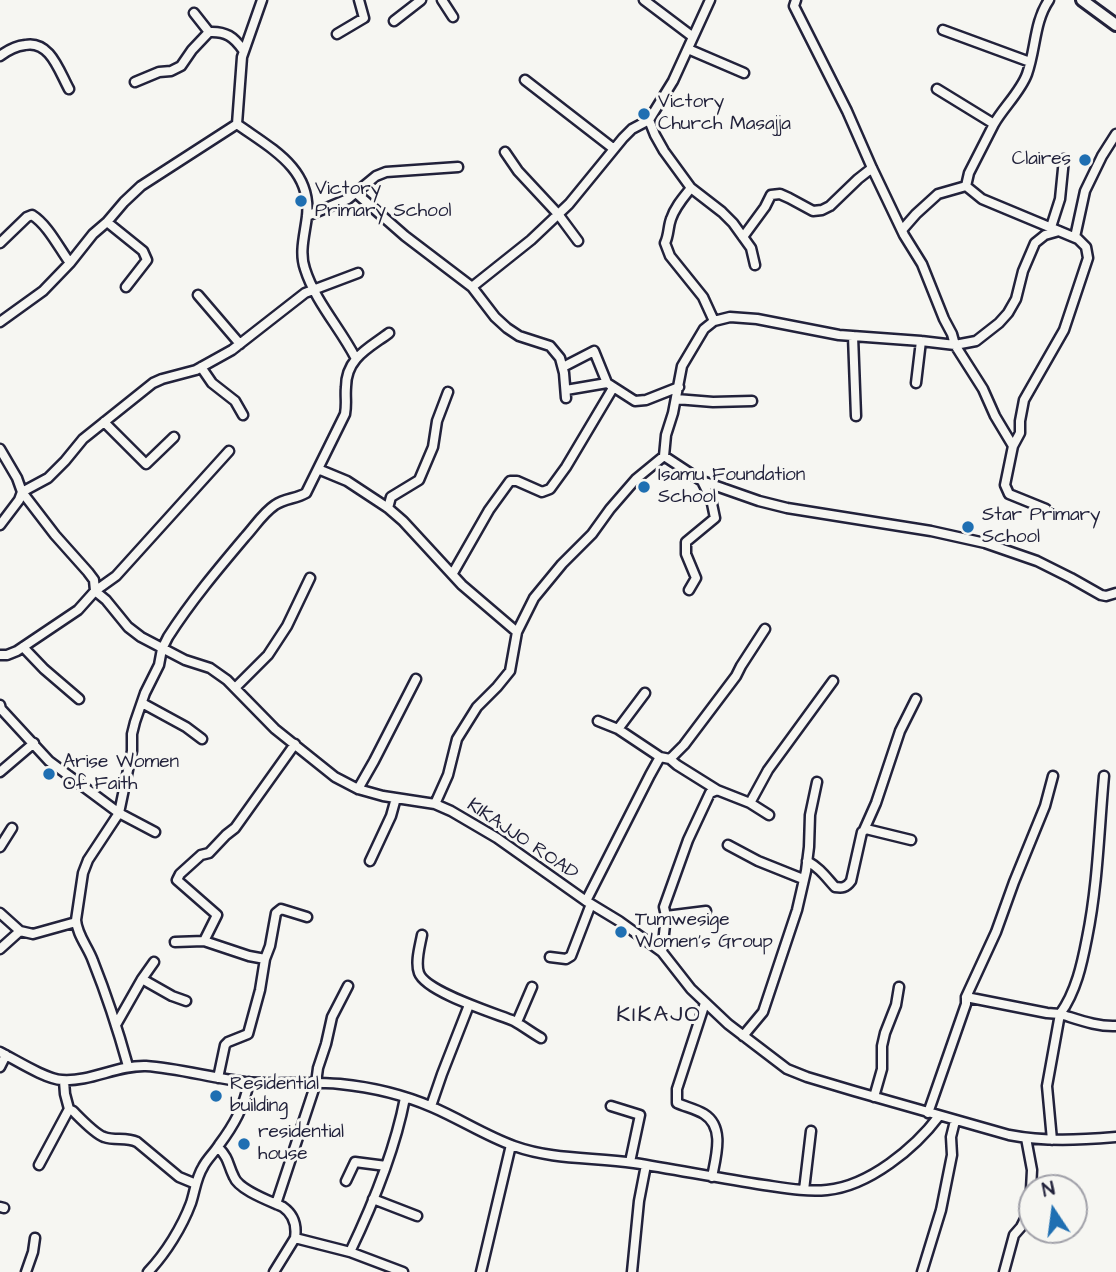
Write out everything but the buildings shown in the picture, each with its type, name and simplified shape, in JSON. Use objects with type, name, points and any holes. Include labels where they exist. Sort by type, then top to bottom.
[{"type":"street","points":[[237,124],[243,50],[261,0]]},
{"type":"street","points":[[337,34],[364,18],[359,0]]},
{"type":"street","points":[[394,21],[421,0]]},
{"type":"street","points":[[442,0],[453,17]]},
{"type":"street","points":[[644,0],[693,37]]},
{"type":"street","points":[[472,287],[522,248],[569,204],[632,129],[649,120],[673,81],[710,0]]},
{"type":"street","points":[[796,0],[794,6],[848,111],[902,230],[922,264],[955,345],[983,389],[1013,446]]},
{"type":"street","points":[[966,186],[969,173],[994,124],[1027,76],[1039,18],[1049,0]]},
{"type":"street","points":[[1082,0],[1116,25]]},
{"type":"street","points":[[194,13],[209,32]]},
{"type":"street","points":[[943,30],[1030,62]]},
{"type":"street","points":[[135,82],[181,66],[209,32],[223,32],[232,37],[243,50]]},
{"type":"street","points":[[0,56],[24,45],[43,46],[69,89]]},
{"type":"street","points":[[688,49],[744,73]]},
{"type":"street","points":[[525,80],[614,149]]},
{"type":"street","points":[[937,89],[994,124]]},
{"type":"street","points":[[649,120],[654,135],[691,188],[733,223],[751,248],[755,265]]},
{"type":"street","points":[[237,124],[294,168],[305,191],[307,204],[302,243],[304,267],[312,289],[355,357]]},
{"type":"street","points":[[0,322],[43,291],[93,234],[141,186],[237,124]]},
{"type":"street","points":[[1075,237],[1085,191],[1116,134]]},
{"type":"street","points":[[505,152],[578,241]]},
{"type":"street","points":[[435,804],[448,775],[457,739],[477,707],[510,671],[517,632],[534,598],[592,534],[636,479],[664,456],[666,435],[682,366],[704,329],[714,321],[730,317],[757,319],[853,336],[955,345],[976,341],[1008,313],[1016,299],[1023,271],[1035,243],[1055,229],[1065,159]]},
{"type":"street","points":[[307,216],[356,193],[376,176],[400,170],[458,167]]},
{"type":"street","points":[[743,237],[771,195],[780,194],[813,211],[822,209],[830,206],[872,168]]},
{"type":"street","points":[[902,230],[938,194],[966,186]]},
{"type":"street","points":[[966,186],[982,199],[1075,237],[1086,247],[1088,258],[1064,330],[1024,400],[1020,433],[1013,446],[1005,485],[1007,492],[1046,509]]},
{"type":"street","points":[[691,188],[672,216],[665,243],[670,256],[703,297],[714,321]]},
{"type":"street","points":[[356,193],[405,236],[472,287],[507,328],[519,336],[550,346],[560,358],[566,394],[610,385]]},
{"type":"street","points":[[0,243],[27,217],[34,216],[70,263]]},
{"type":"street","points":[[107,222],[147,257],[125,286]]},
{"type":"street","points":[[0,525],[22,492],[48,478],[83,439],[153,383],[196,370],[240,344],[298,297],[312,289],[358,273]]},
{"type":"street","points":[[198,295],[240,344]]},
{"type":"street","points":[[128,1066],[117,1023],[76,922],[85,867],[119,813],[132,751],[132,734],[150,680],[159,665],[162,649],[178,621],[218,567],[264,514],[287,499],[297,499],[306,493],[345,414],[348,400],[345,388],[355,357],[389,333]]},
{"type":"street","points":[[853,336],[856,415]]},
{"type":"street","points":[[916,383],[921,341]]},
{"type":"street","points":[[563,367],[594,351],[610,385],[635,401],[646,400],[679,387]]},
{"type":"street","points":[[201,367],[212,383],[235,401],[243,415]]},
{"type":"street","points":[[453,573],[489,510],[510,481],[517,481],[542,492],[550,489],[566,467],[610,385]]},
{"type":"street","points":[[388,508],[391,497],[419,480],[433,447],[437,421],[447,392]]},
{"type":"street","points":[[676,399],[752,401]]},
{"type":"street","points":[[104,422],[146,464],[174,437]]},
{"type":"street","name":"KIKAJJO ROAD","points":[[0,449],[22,492],[94,580],[95,591],[128,627],[162,649],[210,668],[227,680],[275,729],[335,777],[358,789],[435,804],[497,838],[662,952],[705,1003],[787,1069],[928,1113],[1026,1138],[1075,1140],[1116,1137]]},
{"type":"street","points":[[0,655],[23,647],[78,610],[95,591],[116,576],[229,452]]},
{"type":"street","points":[[664,456],[702,481],[759,501],[787,508],[932,531],[985,544],[1037,561],[1101,595],[1116,593]]},
{"type":"street","points":[[318,469],[347,481],[388,508],[462,585],[517,632]]},
{"type":"street","points":[[689,590],[696,578],[686,554],[686,542],[715,518],[711,499],[702,481]]},
{"type":"street","points":[[235,688],[268,655],[287,626],[310,578]]},
{"type":"street","points":[[550,957],[566,960],[571,956],[588,903],[650,775],[665,758],[684,746],[736,676],[765,629]]},
{"type":"street","points":[[23,647],[79,699]]},
{"type":"street","points":[[358,789],[416,679]]},
{"type":"street","points":[[750,803],[768,770],[834,681]]},
{"type":"street","points":[[618,729],[645,693]]},
{"type":"street","points":[[807,862],[825,874],[835,887],[848,886],[859,843],[876,803],[900,730],[916,699]]},
{"type":"street","points":[[142,703],[202,739]]},
{"type":"street","points":[[0,705],[49,761],[119,813],[155,832]]},
{"type":"street","points":[[598,721],[618,729],[717,790],[750,803],[769,815]]},
{"type":"street","points":[[0,772],[34,743]]},
{"type":"street","points":[[204,941],[217,915],[177,880],[201,855],[209,853],[235,828],[295,744]]},
{"type":"street","points":[[928,1113],[949,1057],[966,997],[996,932],[1045,806],[1053,776]]},
{"type":"street","points":[[1052,1140],[1047,1086],[1060,1014],[1077,981],[1094,905],[1104,776]]},
{"type":"street","points":[[743,1036],[763,1012],[797,910],[807,862],[810,815],[817,782]]},
{"type":"street","points":[[662,952],[666,916],[664,907],[688,840],[710,793],[717,790]]},
{"type":"street","points":[[370,862],[387,826],[396,798]]},
{"type":"street","points":[[0,847],[12,828]]},
{"type":"street","points":[[864,830],[870,829],[911,840]]},
{"type":"street","points":[[728,845],[758,861],[803,879]]},
{"type":"street","points":[[218,1078],[225,1045],[248,1034],[276,913],[281,909],[307,917]]},
{"type":"street","points":[[666,916],[706,911]]},
{"type":"street","points":[[0,913],[20,931],[33,934],[76,922]]},
{"type":"street","points":[[0,949],[20,931]]},
{"type":"street","points":[[422,935],[418,961],[421,976],[440,990],[517,1023],[541,1038]]},
{"type":"street","points":[[175,942],[204,941],[265,959]]},
{"type":"street","points":[[117,1023],[154,962]]},
{"type":"street","points":[[142,979],[186,1001]]},
{"type":"street","points":[[276,1204],[316,1083],[332,1017],[348,986]]},
{"type":"street","points":[[517,1023],[532,987]]},
{"type":"street","points":[[874,1097],[882,1069],[882,1046],[896,1005],[899,987]]},
{"type":"street","points":[[966,997],[1060,1014],[1110,1027],[1116,1026]]},
{"type":"street","points":[[705,1003],[677,1089],[677,1103],[703,1113],[713,1122],[718,1133],[712,1177]]},
{"type":"street","points":[[431,1106],[469,1004]]},
{"type":"street","points":[[0,1067],[3,1054],[64,1081],[128,1066],[249,1082],[341,1084],[385,1092],[431,1106],[511,1145],[548,1156],[630,1162],[804,1190],[825,1191],[842,1188],[872,1174],[907,1150],[926,1133],[939,1116]]},
{"type":"street","points":[[39,1165],[69,1109],[64,1081]]},
{"type":"street","points":[[154,1270],[182,1222],[202,1167],[240,1115],[249,1082]]},
{"type":"street","points":[[350,1252],[386,1166],[405,1098]]},
{"type":"street","points":[[611,1106],[640,1115],[630,1162]]},
{"type":"street","points":[[69,1109],[102,1137],[130,1138],[178,1177],[196,1184]]},
{"type":"street","points":[[922,1272],[941,1210],[952,1155],[951,1137],[956,1121]]},
{"type":"street","points":[[804,1190],[811,1130]]},
{"type":"street","points":[[1004,1272],[1014,1235],[1030,1209],[1032,1170],[1026,1138]]},
{"type":"street","points":[[481,1272],[511,1145]]},
{"type":"street","points":[[218,1147],[230,1161],[234,1177],[240,1185],[289,1212],[293,1218],[295,1238],[274,1272]]},
{"type":"street","points":[[346,1181],[355,1162],[386,1166]]},
{"type":"street","points":[[632,1272],[639,1201],[646,1165]]},
{"type":"street","points":[[373,1199],[417,1216]]},
{"type":"street","points":[[26,1272],[35,1238]]},
{"type":"street","points":[[295,1238],[350,1252],[403,1272]]},
{"type":"place","name":"Victory Church Masajja","points":[[644,114]]},
{"type":"place","name":"Claires","points":[[1085,160]]},
{"type":"place","name":"Victory Primary School","points":[[301,201]]},
{"type":"place","name":"Isamu Foundation School","points":[[644,487]]},
{"type":"place","name":"Star Primary School","points":[[968,527]]},
{"type":"place","name":"Arise Women Of Faith","points":[[49,774]]},
{"type":"place","name":"Tumwesige Women's Group","points":[[621,932]]},
{"type":"place","name":"Residential building","points":[[216,1096]]},
{"type":"place","name":"residential house","points":[[244,1144]]},
{"type":"district","name":"KIKAJO","points":[[659,1016]]}]
